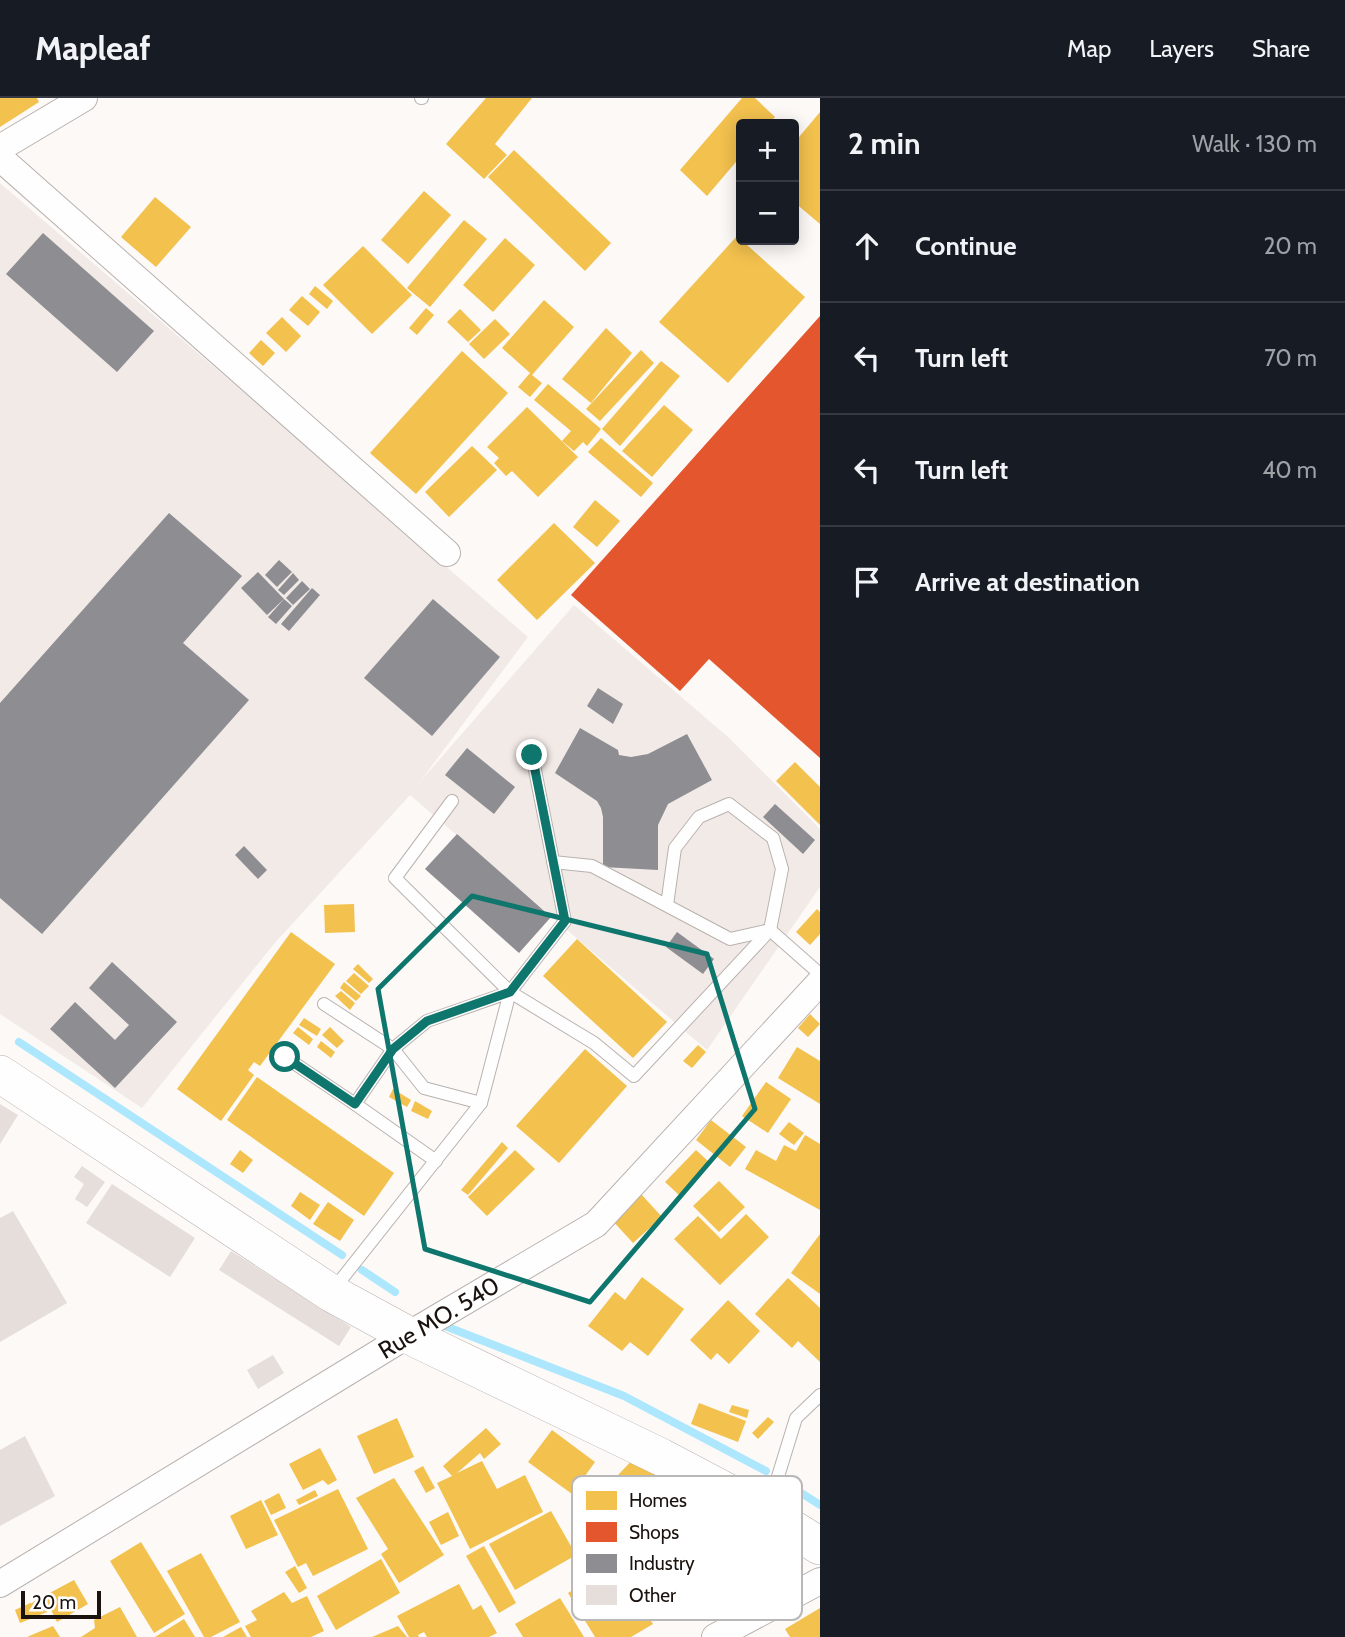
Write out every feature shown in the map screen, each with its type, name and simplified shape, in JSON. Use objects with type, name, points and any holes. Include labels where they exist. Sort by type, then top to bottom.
[{"type":"street","points":[[0,148],[84,98]]},
{"type":"street","points":[[0,158],[447,553]]},
{"type":"street","name":"Rue MO. 540","points":[[0,1584],[408,1335],[596,1224],[820,982]]},
{"type":"street","points":[[0,1074],[331,1293],[408,1335],[697,1476]]},
{"type":"street","points":[[802,1535],[820,1546]]},
{"type":"street","points":[[802,1591],[820,1581]]},
{"type":"street","points":[[715,1637],[747,1620]]},
{"type":"lane","points":[[331,1293],[481,1103],[510,992],[565,921],[532,755]]},
{"type":"lane","points":[[452,801],[395,878],[510,992],[594,1043],[634,1076],[769,930],[782,869],[774,838],[729,804],[699,817],[675,848],[667,905]]},
{"type":"lane","points":[[553,862],[592,866],[730,939],[769,930]]},
{"type":"lane","points":[[769,930],[820,974]]},
{"type":"lane","points":[[355,1104],[393,1049],[427,1021],[510,992]]},
{"type":"lane","points":[[324,1004],[393,1049],[424,1087],[481,1103]]},
{"type":"lane","points":[[285,1057],[436,1161]]},
{"type":"lane","points":[[778,1476],[796,1418],[820,1395]]},
{"type":"highlighted area","points":[[472,896],[707,954],[755,1109],[590,1302],[425,1249],[378,989]]},
{"type":"shaded area","points":[[0,183],[528,637],[419,783],[574,605],[728,737],[820,829],[820,887],[707,1050],[410,795],[273,945],[142,1108],[0,1014]]},
{"type":"building: Homes","points":[[0,98],[37,98],[39,102],[0,127]]},
{"type":"building: Homes","points":[[486,98],[532,98],[495,144],[507,155],[484,179],[446,144]]},
{"type":"building: Homes","points":[[742,98],[755,98],[775,117],[736,119],[736,162],[707,196],[680,170]]},
{"type":"building: Homes","points":[[820,112],[820,224],[799,206],[799,137]]},
{"type":"building: Homes","points":[[514,150],[611,243],[585,271],[488,177]]},
{"type":"building: Homes","points":[[424,191],[451,215],[408,264],[381,240]]},
{"type":"building: Homes","points":[[155,197],[191,227],[156,267],[121,237]]},
{"type":"building: Homes","points":[[464,220],[487,239],[430,307],[407,288]]},
{"type":"building: Homes","points":[[736,237],[736,245],[747,245],[805,297],[728,383],[659,322]]},
{"type":"building: Homes","points":[[505,238],[535,265],[493,312],[463,285]]},
{"type":"building: Homes","points":[[363,246],[412,295],[372,334],[323,285]]},
{"type":"building: Homes","points":[[315,286],[333,301],[327,309],[309,294]]},
{"type":"building: Homes","points":[[302,296],[320,312],[308,326],[289,310]]},
{"type":"building: Homes","points":[[544,300],[574,327],[532,375],[542,383],[530,397],[518,387],[530,373],[502,348]]},
{"type":"building: Homes","points":[[426,308],[434,315],[417,335],[409,328]]},
{"type":"building: Homes","points":[[460,309],[481,330],[468,342],[447,322]]},
{"type":"building: Homes","points":[[282,317],[301,336],[286,352],[266,333]]},
{"type":"building: Homes","points":[[495,319],[510,334],[484,359],[469,344]]},
{"type":"building: Homes","points":[[606,328],[632,353],[591,403],[562,379]]},
{"type":"building: Homes","points":[[261,340],[275,353],[263,366],[249,353]]},
{"type":"building: Homes","points":[[641,350],[654,363],[600,421],[586,409]]},
{"type":"building: Homes","points":[[462,351],[508,393],[416,494],[370,453]]},
{"type":"building: Homes","points":[[661,361],[680,376],[620,446],[602,429]]},
{"type":"building: Homes","points":[[548,384],[601,429],[587,446],[583,442],[574,451],[562,441],[571,431],[534,400]]},
{"type":"building: Homes","points":[[664,405],[693,430],[652,477],[622,451]]},
{"type":"building: Homes","points":[[527,407],[578,457],[538,497],[512,471],[506,476],[494,463],[499,458],[487,447]]},
{"type":"building: Homes","points":[[601,438],[653,483],[641,497],[588,452]]},
{"type":"building: Homes","points":[[472,446],[497,470],[449,517],[425,492]]},
{"type":"building: Homes","points":[[595,500],[620,521],[597,547],[573,527]]},
{"type":"building: Homes","points":[[554,523],[595,563],[537,620],[497,580]]},
{"type":"building: Homes","points":[[795,762],[820,787],[820,825],[776,781]]},
{"type":"building: Homes","points":[[354,904],[355,932],[325,933],[324,905]]},
{"type":"building: Homes","points":[[817,909],[820,912],[820,934],[810,945],[796,932]]},
{"type":"building: Homes","points":[[291,932],[335,964],[260,1066],[254,1062],[248,1070],[254,1075],[221,1121],[177,1089]]},
{"type":"building: Homes","points":[[577,939],[667,1022],[633,1058],[543,976]]},
{"type":"building: Homes","points":[[358,964],[373,979],[369,983],[353,969]]},
{"type":"building: Homes","points":[[354,973],[369,986],[361,994],[346,981]]},
{"type":"building: Homes","points":[[344,982],[361,996],[356,1001],[340,988]]},
{"type":"building: Homes","points":[[341,991],[355,1003],[350,1010],[335,996]]},
{"type":"building: Homes","points":[[810,1014],[820,1024],[808,1037],[798,1028]]},
{"type":"building: Homes","points":[[304,1018],[321,1029],[317,1036],[299,1025]]},
{"type":"building: Homes","points":[[298,1027],[313,1039],[309,1045],[293,1033]]},
{"type":"building: Homes","points":[[330,1027],[344,1041],[337,1048],[322,1035]]},
{"type":"building: Homes","points":[[321,1041],[335,1052],[331,1058],[317,1047]]},
{"type":"building: Homes","points":[[698,1045],[706,1052],[692,1068],[683,1061]]},
{"type":"building: Homes","points":[[797,1047],[820,1061],[820,1104],[778,1078]]},
{"type":"building: Homes","points":[[585,1049],[627,1086],[559,1163],[516,1126]]},
{"type":"building: Homes","points":[[257,1077],[394,1173],[364,1216],[227,1120]]},
{"type":"building: Homes","points":[[766,1082],[791,1099],[768,1133],[742,1116]]},
{"type":"building: Homes","points":[[393,1089],[411,1100],[407,1107],[389,1097]]},
{"type":"building: Homes","points":[[415,1101],[432,1111],[428,1119],[411,1111]]},
{"type":"building: Homes","points":[[711,1120],[746,1147],[730,1167],[696,1140]]},
{"type":"building: Homes","points":[[789,1122],[804,1133],[794,1145],[779,1134]]},
{"type":"building: Homes","points":[[805,1135],[820,1144],[820,1210],[745,1169],[756,1150],[776,1161],[784,1145],[796,1151]]},
{"type":"building: Homes","points":[[502,1142],[508,1148],[468,1195],[461,1190]]},
{"type":"building: Homes","points":[[240,1150],[253,1160],[243,1173],[230,1164]]},
{"type":"building: Homes","points":[[515,1150],[535,1169],[487,1216],[468,1197]]},
{"type":"building: Homes","points":[[696,1150],[709,1162],[679,1195],[665,1182]]},
{"type":"building: Homes","points":[[719,1181],[745,1207],[719,1232],[693,1206]]},
{"type":"building: Homes","points":[[300,1192],[320,1205],[310,1220],[291,1206]]},
{"type":"building: Homes","points":[[641,1194],[662,1217],[633,1243],[612,1220]]},
{"type":"building: Homes","points":[[328,1202],[354,1220],[340,1241],[313,1224]]},
{"type":"building: Homes","points":[[746,1214],[769,1237],[720,1285],[674,1239],[698,1216],[721,1239]]},
{"type":"building: Homes","points":[[820,1234],[820,1294],[791,1273]]},
{"type":"building: Homes","points":[[642,1277],[684,1309],[648,1356],[630,1342],[622,1351],[588,1326],[615,1292],[625,1300]]},
{"type":"building: Homes","points":[[788,1278],[820,1308],[820,1362],[798,1341],[792,1348],[755,1314]]},
{"type":"building: Homes","points":[[728,1300],[760,1331],[729,1364],[717,1353],[711,1360],[690,1340]]},
{"type":"building: Homes","points":[[699,1403],[746,1421],[738,1442],[691,1424]]},
{"type":"building: Homes","points":[[732,1405],[749,1410],[747,1418],[729,1412]]},
{"type":"building: Homes","points":[[768,1417],[774,1422],[758,1439],[752,1433]]},
{"type":"building: Homes","points":[[397,1418],[414,1457],[374,1474],[357,1436]]},
{"type":"building: Homes","points":[[486,1428],[501,1444],[484,1459],[480,1453],[457,1473],[482,1461],[497,1489],[525,1475],[543,1512],[470,1549],[437,1483],[452,1476],[443,1466]]},
{"type":"building: Homes","points":[[552,1430],[595,1462],[585,1476],[572,1476],[572,1494],[528,1462]]},
{"type":"building: Homes","points":[[320,1448],[337,1480],[328,1485],[323,1480],[303,1490],[289,1464]]},
{"type":"building: Homes","points":[[638,1454],[661,1476],[617,1476]]},
{"type":"building: Homes","points":[[423,1466],[435,1488],[426,1493],[414,1471]]},
{"type":"building: Homes","points":[[394,1478],[444,1555],[399,1583],[381,1554],[388,1549],[356,1498]]},
{"type":"building: Homes","points":[[338,1489],[368,1549],[313,1576],[306,1563],[298,1567],[274,1520]]},
{"type":"building: Homes","points":[[315,1490],[318,1496],[299,1505],[296,1500]]},
{"type":"building: Homes","points":[[279,1493],[286,1508],[271,1515],[264,1501]]},
{"type":"building: Homes","points":[[261,1500],[278,1535],[246,1549],[230,1516]]},
{"type":"building: Homes","points":[[551,1511],[572,1548],[572,1557],[515,1590],[489,1544]]},
{"type":"building: Homes","points":[[448,1512],[459,1536],[441,1545],[429,1522]]},
{"type":"building: Homes","points":[[141,1542],[185,1614],[154,1633],[110,1561]]},
{"type":"building: Homes","points":[[484,1546],[516,1603],[499,1613],[466,1556]]},
{"type":"building: Homes","points":[[201,1553],[240,1622],[211,1637],[204,1637],[167,1571]]},
{"type":"building: Homes","points":[[381,1559],[400,1593],[336,1630],[317,1596]]},
{"type":"building: Homes","points":[[295,1566],[307,1588],[299,1593],[285,1572]]},
{"type":"building: Homes","points":[[74,1580],[88,1604],[57,1622],[44,1596]]},
{"type":"building: Homes","points":[[459,1584],[473,1610],[481,1605],[497,1633],[489,1637],[427,1637],[424,1632],[418,1635],[419,1637],[409,1637],[397,1616]]},
{"type":"building: Homes","points":[[284,1592],[292,1603],[307,1596],[324,1631],[311,1637],[251,1637],[245,1626],[257,1620],[251,1611]]},
{"type":"building: Homes","points":[[41,1598],[47,1612],[20,1623],[15,1610]]},
{"type":"building: Homes","points":[[560,1598],[584,1637],[523,1637],[515,1624]]},
{"type":"building: Homes","points":[[120,1607],[137,1637],[81,1637],[95,1628],[94,1620]]},
{"type":"building: Homes","points":[[820,1608],[820,1637],[790,1637],[785,1629]]},
{"type":"building: Homes","points":[[184,1619],[195,1637],[155,1637]]},
{"type":"building: Homes","points":[[585,1620],[651,1620],[653,1624],[631,1637],[595,1637]]},
{"type":"building: Homes","points":[[53,1626],[60,1637],[27,1637]]},
{"type":"building: Homes","points":[[398,1626],[407,1637],[372,1637]]},
{"type":"building: Homes","points":[[241,1627],[247,1637],[223,1637]]},
{"type":"building: Shops","points":[[820,316],[820,758],[709,659],[680,691],[571,595]]},
{"type":"building: Industry","points":[[43,233],[154,331],[117,372],[6,274]]},
{"type":"building: Industry","points":[[169,513],[242,576],[183,643],[249,700],[42,934],[0,898],[0,703]]},
{"type":"building: Industry","points":[[279,560],[292,572],[277,587],[265,575]]},
{"type":"building: Industry","points":[[258,572],[284,599],[267,615],[241,588]]},
{"type":"building: Industry","points":[[293,573],[299,580],[284,595],[278,590]]},
{"type":"building: Industry","points":[[302,581],[310,589],[293,605],[286,598]]},
{"type":"building: Industry","points":[[312,588],[320,595],[289,631],[281,624]]},
{"type":"building: Industry","points":[[284,599],[292,606],[276,624],[268,617]]},
{"type":"building: Industry","points":[[433,599],[500,657],[432,736],[364,678]]},
{"type":"building: Industry","points":[[598,688],[623,704],[613,724],[587,706]]},
{"type":"building: Industry","points":[[580,728],[618,750],[619,755],[631,757],[648,754],[687,734],[712,780],[668,804],[658,825],[658,870],[603,867],[601,808],[597,801],[555,773]]},
{"type":"building: Industry","points":[[467,748],[515,787],[494,814],[445,775]]},
{"type":"building: Industry","points":[[775,804],[815,840],[803,854],[763,817]]},
{"type":"building: Industry","points":[[457,834],[551,917],[519,953],[425,869]]},
{"type":"building: Industry","points":[[244,846],[267,870],[258,879],[235,855]]},
{"type":"building: Industry","points":[[677,932],[714,959],[703,974],[666,947]]},
{"type":"building: Industry","points":[[112,962],[177,1022],[115,1088],[50,1029],[75,1002],[115,1040],[129,1025],[89,988]]},
{"type":"building: Other","points":[[0,1104],[18,1115],[0,1144]]},
{"type":"building: Other","points":[[82,1166],[105,1182],[87,1207],[75,1199],[84,1184],[74,1177]]},
{"type":"building: Other","points":[[112,1184],[195,1238],[170,1277],[86,1223]]},
{"type":"building: Other","points":[[13,1211],[67,1303],[0,1342],[0,1218]]},
{"type":"building: Other","points":[[231,1251],[351,1327],[339,1346],[219,1270]]},
{"type":"building: Other","points":[[273,1355],[284,1373],[258,1389],[247,1370]]},
{"type":"building: Other","points":[[25,1436],[55,1496],[0,1526],[0,1450]]},
{"type":"waterway","points":[[19,1042],[342,1255]]},
{"type":"waterway","points":[[362,1270],[395,1292]]},
{"type":"waterway","points":[[445,1326],[624,1396],[766,1471]]},
{"type":"waterway","points":[[802,1494],[820,1505]]},
{"type":"route","points":[[285,1057],[355,1104],[393,1049],[427,1021],[510,992],[565,921],[532,755]]}]
